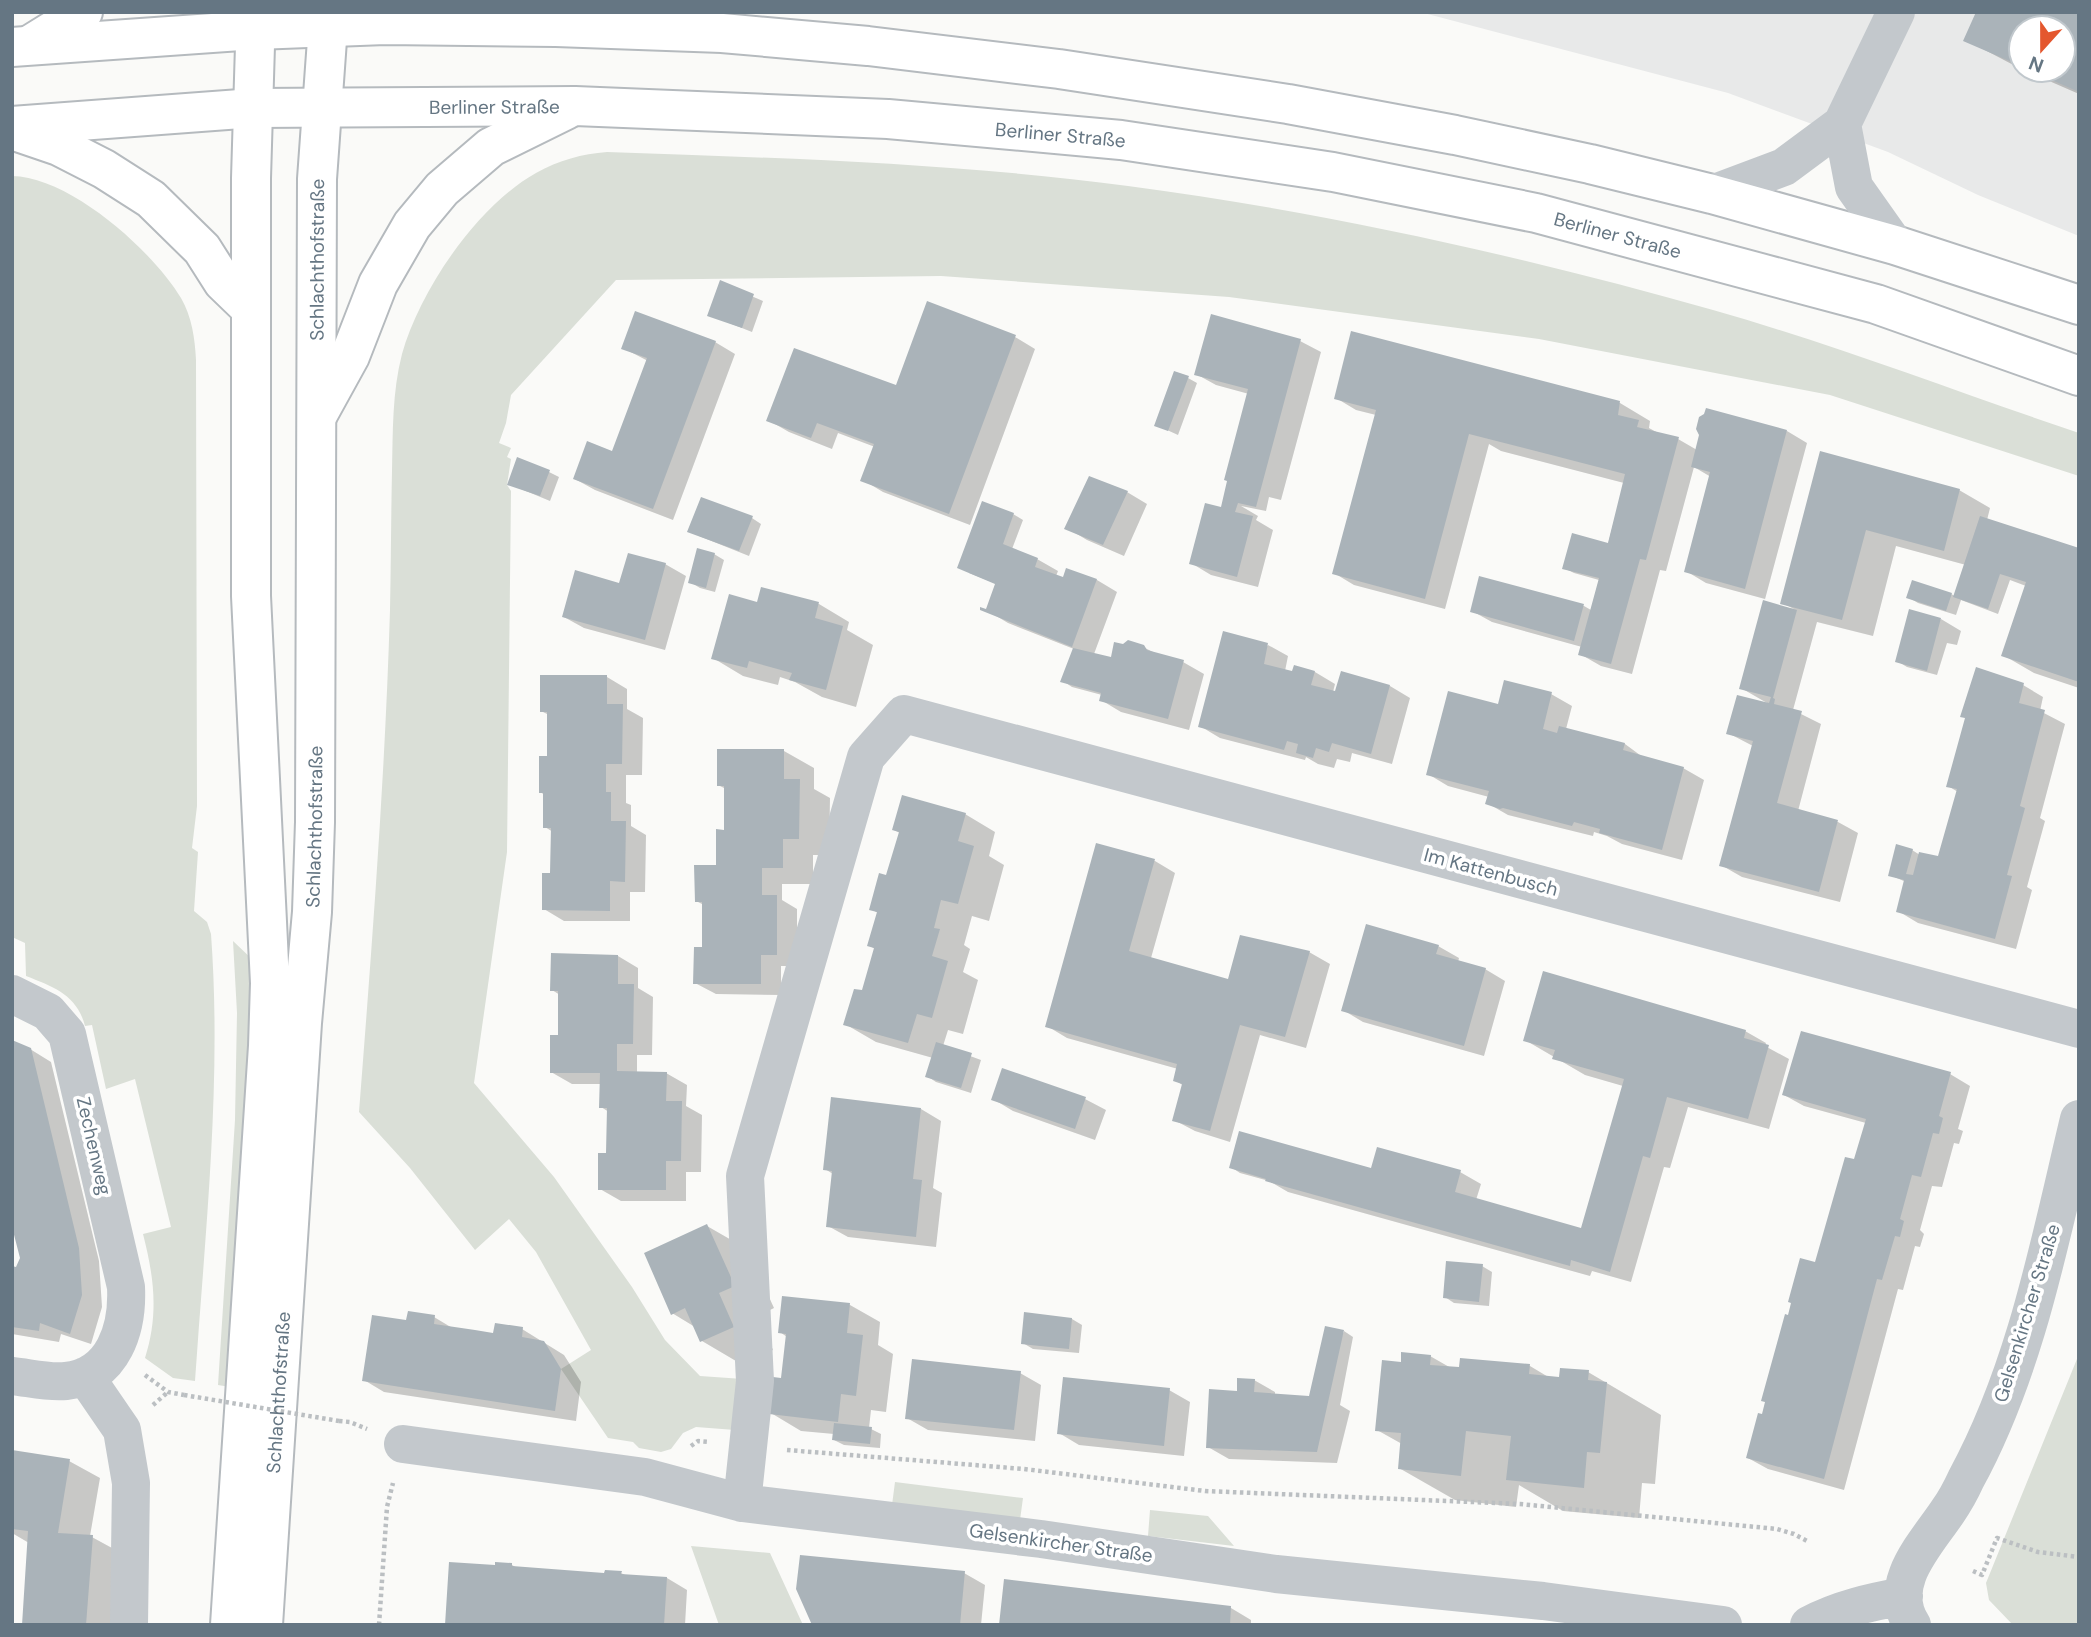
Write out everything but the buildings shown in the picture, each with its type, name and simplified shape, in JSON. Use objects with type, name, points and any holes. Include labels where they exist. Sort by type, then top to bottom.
[{"type":"main road","points":[[20,46],[83,12]]},
{"type":"main road","points":[[511,12],[556,27]]},
{"type":"main road","points":[[20,46],[256,21],[328,20],[385,25],[556,27],[735,34],[868,46],[1059,69],[1288,104],[1455,135],[1590,164],[1712,194],[1895,245],[2079,304]]},
{"type":"main road","name":"Schlachthofstraße","points":[[263,1625],[302,1023],[312,912],[315,822],[317,179],[328,20]]},
{"type":"main road","name":"Schlachthofstraße","points":[[230,1625],[270,983],[251,596],[251,178],[256,21]]},
{"type":"main road","points":[[315,421],[351,356],[378,284],[412,225],[442,189],[491,147],[575,106]]},
{"type":"main road","name":"Berliner Straße","points":[[12,128],[254,108],[575,106],[888,120],[1121,140],[1333,172],[1536,213],[1876,304],[2079,376]]},
{"type":"main road","points":[[12,128],[59,146],[104,169],[151,199],[202,249],[223,282],[251,309]]},
{"type":"street","points":[[1712,194],[1784,167],[1842,124],[1896,12]]},
{"type":"street","points":[[1842,124],[1854,187],[1895,245]]},
{"type":"street","name":"Im Kattenbusch","points":[[748,1447],[755,1381],[745,1176],[866,757],[904,714],[2079,1029]]},
{"type":"street","name":"Zechenweg","points":[[12,994],[48,1012],[67,1034],[126,1287],[127,1310],[114,1353],[101,1367],[85,1376]]},
{"type":"street","name":"Gelsenkircher Straße","points":[[1809,1625],[1829,1614],[1867,1603],[1908,1610],[1907,1576],[1915,1555],[1948,1511],[1968,1477],[2002,1397],[2035,1297],[2079,1119]]},
{"type":"street","points":[[12,1376],[67,1381],[85,1376],[122,1430],[131,1483],[129,1625]]},
{"type":"street","name":"Gelsenkircher Straße","points":[[402,1444],[645,1477],[742,1503],[1041,1539],[1276,1574],[1543,1601],[1723,1625]]},
{"type":"street","points":[[742,1503],[748,1447]]},
{"type":"path","points":[[184,1395],[339,1421]]},
{"type":"path","points":[[681,1487],[688,1448],[698,1441],[1024,1469],[1205,1490],[1520,1504],[1777,1529],[1809,1542]]},
{"type":"path","points":[[379,1625],[387,1507],[402,1444]]},
{"type":"path","points":[[1973,1571],[1982,1575],[1997,1538],[2038,1552],[2079,1557]]},
{"type":"shaded area","points":[[1420,12],[2079,12],[2079,236],[1978,195],[1888,152],[1728,93]]},
{"type":"shaded area","points":[[607,152],[868,163],[1063,178],[1276,209],[1496,254],[1641,290],[1759,324],[1851,353],[2079,433],[2079,476],[1830,395],[1539,339],[1229,297],[941,276],[616,280],[511,395],[499,443],[511,448],[507,457],[511,459],[507,485],[511,491],[507,852],[474,1083],[554,1177],[632,1287],[665,1340],[700,1376],[743,1379],[735,1430],[696,1427],[683,1433],[671,1449],[661,1452],[639,1448],[633,1442],[608,1438],[561,1369],[591,1350],[536,1252],[509,1219],[475,1250],[410,1168],[359,1112],[385,736],[394,412],[402,354],[422,303],[437,277],[472,228],[493,206],[514,188],[545,168],[571,158]]},
{"type":"shaded area","points":[[12,176],[35,180],[59,189],[83,202],[130,239],[151,259],[181,298],[194,336],[197,806],[192,848],[198,852],[194,911],[207,922],[211,934],[215,1046],[211,1158],[195,1381],[173,1378],[145,1358],[152,1326],[153,1296],[143,1234],[171,1227],[135,1079],[106,1089],[92,1025],[85,1026],[76,1007],[63,993],[26,976],[25,943],[12,937]]},
{"type":"shaded area","points":[[233,941],[254,961],[236,1388],[218,1385],[235,1120],[237,1013]]},
{"type":"shaded area","points":[[2079,1354],[2079,1625],[2013,1625],[1989,1600],[1986,1583]]},
{"type":"shaded area","points":[[895,1482],[1023,1498],[1020,1520],[892,1505]]},
{"type":"shaded area","points":[[1150,1510],[1208,1516],[1234,1546],[1148,1536]]},
{"type":"shaded area","points":[[691,1546],[770,1553],[803,1625],[719,1625]]}]
